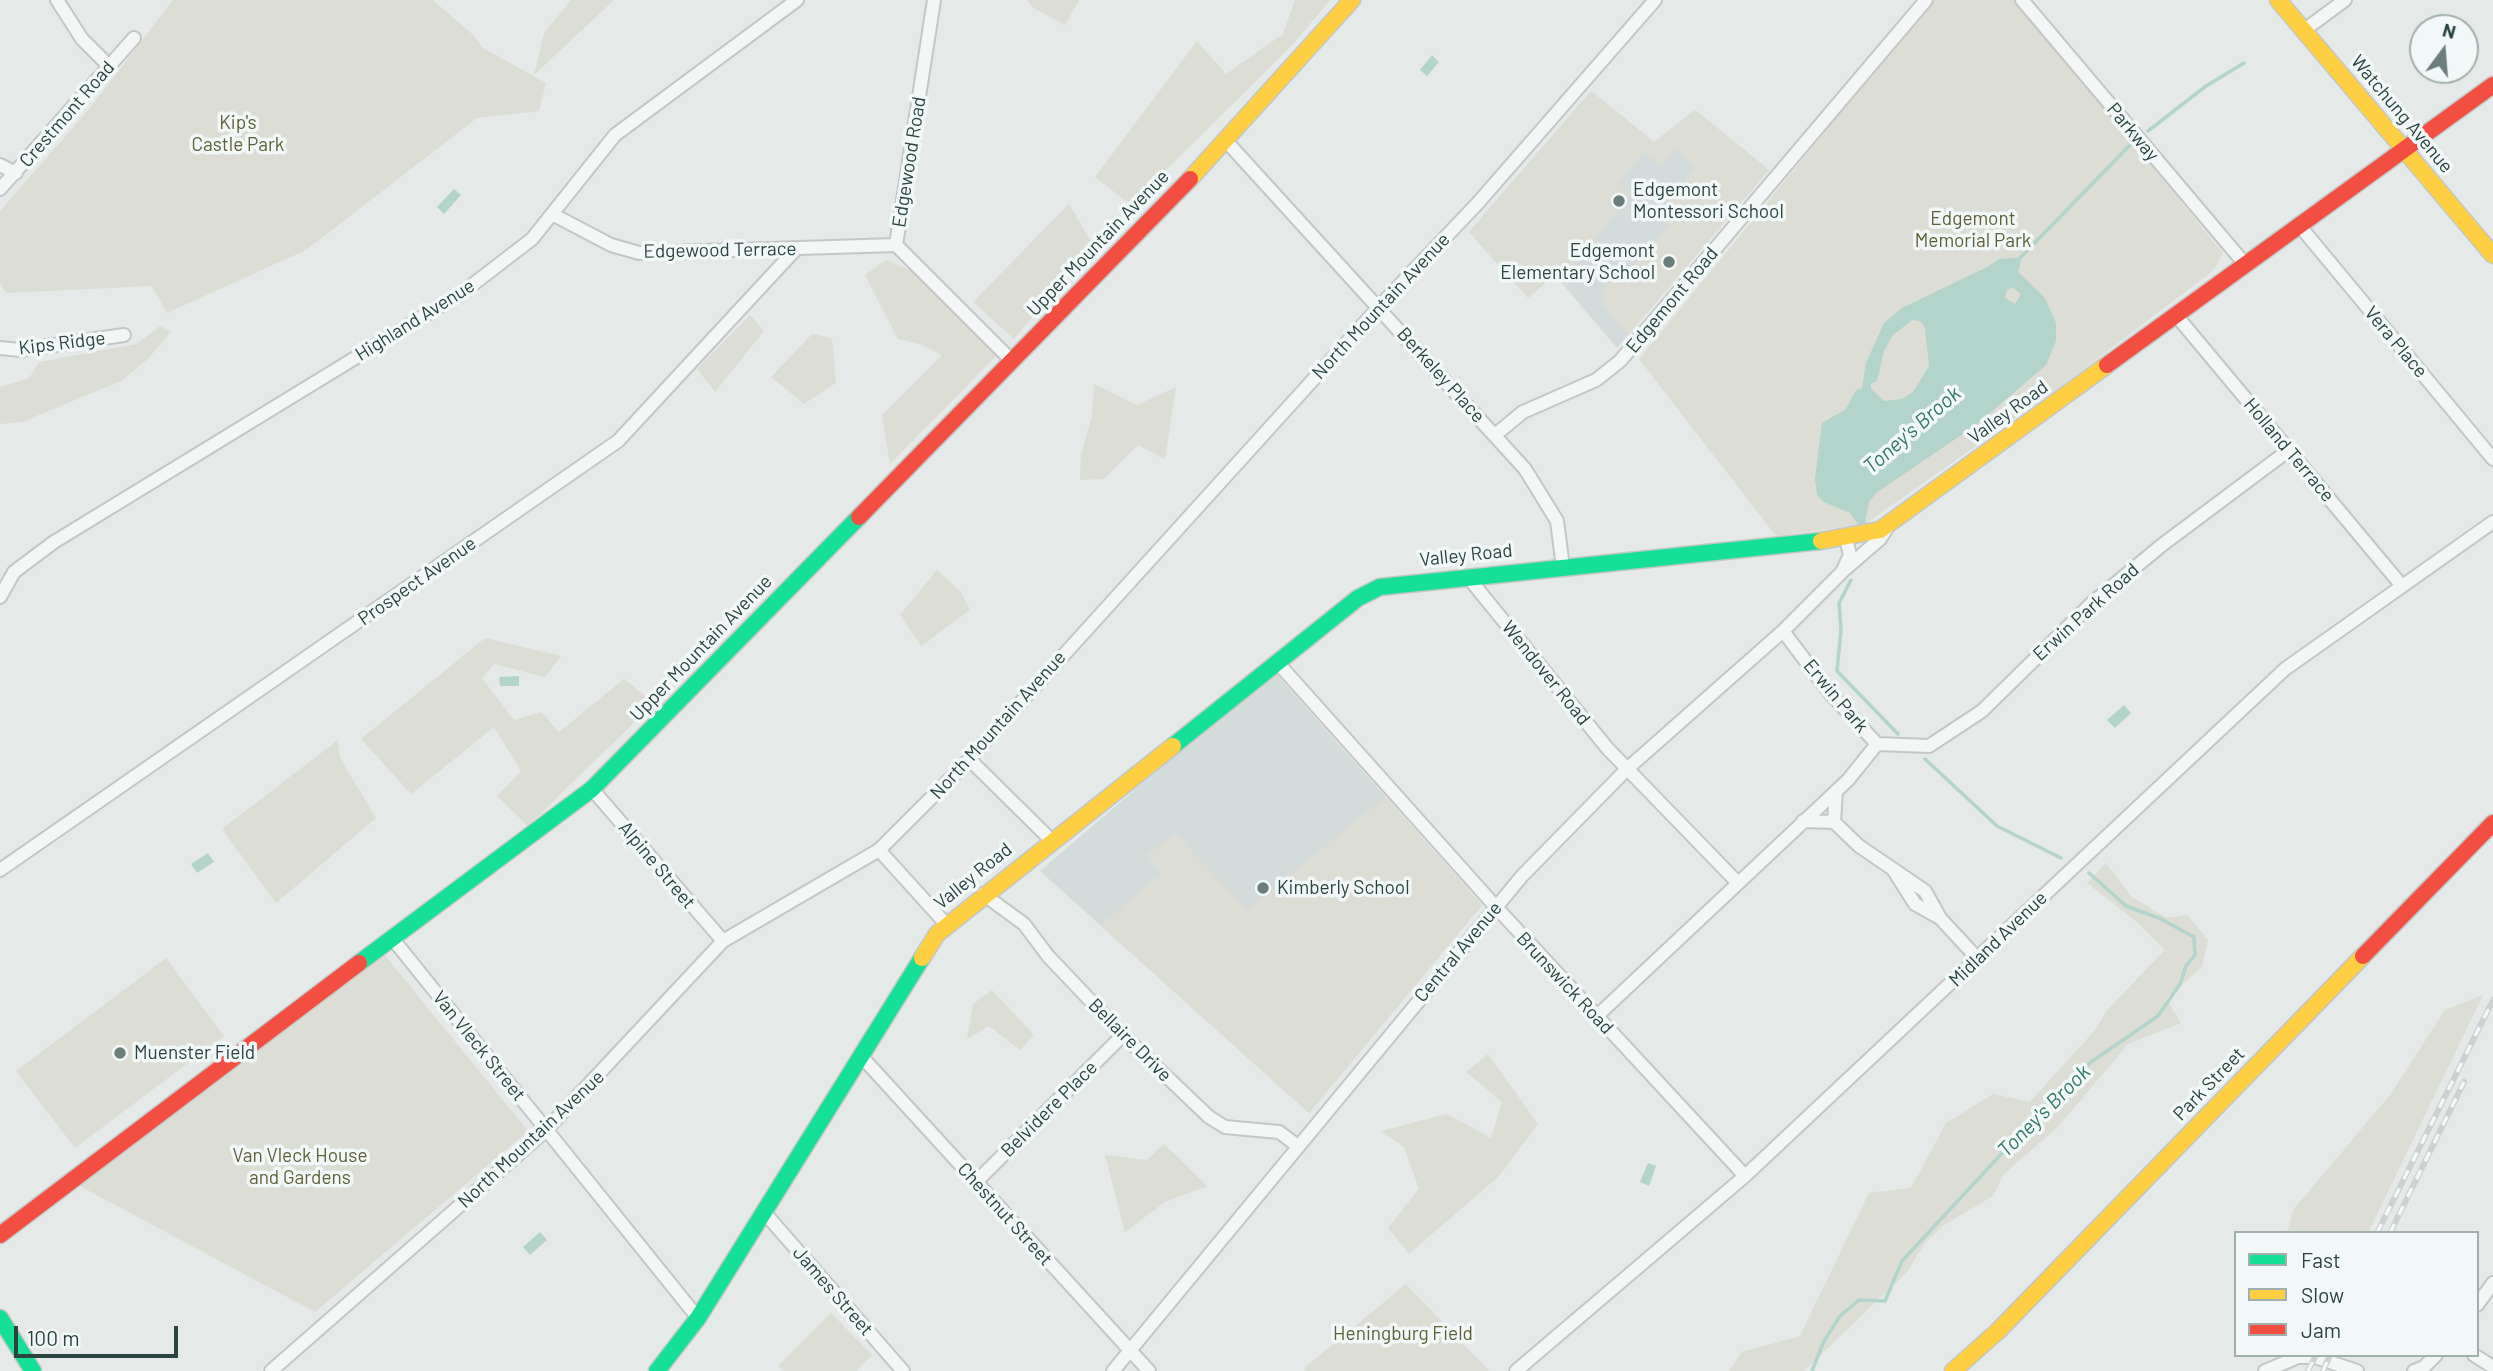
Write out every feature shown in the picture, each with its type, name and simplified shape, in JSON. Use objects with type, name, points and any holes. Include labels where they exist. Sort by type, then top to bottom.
[{"type":"street","points":[[57,0],[82,39],[110,66]]},
{"type":"street","name":"Highland Avenue","points":[[0,597],[14,572],[54,542],[463,292],[532,239],[615,135],[797,0]]},
{"type":"street","name":"Edgewood Road","points":[[934,0],[896,245],[1012,361]]},
{"type":"street","name":"Upper Mountain Avenue","points":[[0,1236],[592,789],[1227,142],[1352,0]]},
{"type":"street","name":"North Mountain Avenue","points":[[271,1371],[546,1130],[723,941],[879,850],[969,759],[1378,307],[1477,204],[1655,0]]},
{"type":"street","name":"Edgemont Road","points":[[1495,435],[1523,412],[1596,380],[1620,361],[1926,0]]},
{"type":"street","name":"Parkway","points":[[2022,0],[2244,263]]},
{"type":"street","name":"Watchung Avenue","points":[[2278,0],[2493,256]]},
{"type":"street","points":[[2303,31],[2344,0]]},
{"type":"street","name":"Crestmont Road","points":[[0,190],[134,38]]},
{"type":"street","name":"Valley Road","points":[[657,1371],[698,1318],[763,1210],[946,924],[1342,610],[1380,587],[1563,566],[1846,539],[1865,536],[1888,526],[2244,263],[2493,85]]},
{"type":"street","name":"Berkeley Place","points":[[1227,142],[1533,480],[1552,511],[1559,530],[1563,566]]},
{"type":"street","points":[[0,165],[16,173]]},
{"type":"street","name":"Edgewood Terrace","points":[[552,214],[611,245],[639,253],[896,245]]},
{"type":"street","name":"Vera Place","points":[[2299,225],[2493,459]]},
{"type":"street","name":"Prospect Avenue","points":[[0,870],[618,441],[796,249]]},
{"type":"street","name":"Holland Terrace","points":[[2175,314],[2402,586]]},
{"type":"street","name":"Kips Ridge","points":[[0,348],[20,350],[124,335]]},
{"type":"street","name":"Erwin Park Road","points":[[1877,744],[1929,746],[1982,711],[2092,603],[2162,545],[2289,450]]},
{"type":"street","name":"Midland Avenue","points":[[1516,1371],[1745,1176],[2285,669],[2493,522]]},
{"type":"street","name":"Central Avenue","points":[[1113,1371],[1495,906],[1627,769],[1783,631],[1843,571],[1880,539],[1888,526]]},
{"type":"street","points":[[1843,571],[1850,555],[1846,539]]},
{"type":"street","name":"Wendover Road","points":[[1467,576],[1627,769]]},
{"type":"street","name":"Erwin Park","points":[[1597,1016],[1836,791],[1877,744],[1829,692],[1783,631]]},
{"type":"street","name":"Brunswick Road","points":[[1277,662],[1495,906],[1745,1176]]},
{"type":"street","points":[[969,759],[1051,840]]},
{"type":"street","points":[[1627,769],[1738,883]]},
{"type":"street","name":"Alpine Street","points":[[592,789],[723,941]]},
{"type":"street","points":[[1834,822],[1836,791]]},
{"type":"street","points":[[1803,821],[1834,822],[1849,838],[1928,894],[1940,918],[1978,959]]},
{"type":"street","name":"Park Street","points":[[1953,1371],[2007,1322],[2493,823]]},
{"type":"street","points":[[879,850],[946,924]]},
{"type":"street","name":"Bellaire Drive","points":[[984,894],[1024,924],[1048,956],[1123,1035],[1209,1117],[1225,1128],[1279,1132],[1298,1146]]},
{"type":"street","name":"Van Vleck Street","points":[[392,938],[698,1318]]},
{"type":"street","name":"Belvidere Place","points":[[976,1182],[1123,1035]]},
{"type":"street","name":"Chestnut Street","points":[[861,1056],[1149,1371]]},
{"type":"street","name":"James Street","points":[[763,1210],[904,1371]]},
{"type":"street","points":[[2479,1302],[2493,1283]]},
{"type":"street","points":[[0,1318],[33,1371]]},
{"type":"street","points":[[2265,1371],[2298,1357],[2328,1360],[2352,1370]]},
{"type":"street","points":[[2414,1371],[2424,1367],[2434,1357]]},
{"type":"street","points":[[2477,1357],[2493,1367]]},
{"type":"shaded area","name":"Edgemont Montessori School","points":[[1591,91],[1654,142],[1695,110],[1769,170],[1617,348],[1555,275],[1528,298],[1469,232]]},
{"type":"shaded area","name":"Kimberly School","points":[[1277,675],[1482,905],[1309,1113],[1040,871],[1189,743]]},
{"type":"green space","name":"Kip's Castle Park","points":[[173,0],[433,0],[472,34],[483,48],[546,83],[539,111],[477,118],[306,250],[167,313],[152,286],[6,293],[0,283],[0,211],[90,108]]},
{"type":"green space","points":[[571,0],[614,0],[534,75],[544,33]]},
{"type":"green space","points":[[1027,0],[1079,0],[1065,25],[1032,7]]},
{"type":"green space","points":[[1295,0],[1330,0],[1293,44],[1131,205],[1095,177],[1197,41],[1226,74],[1283,34]]},
{"type":"green space","name":"Edgemont Memorial Park","points":[[1933,0],[2015,0],[2223,253],[2214,270],[2063,385],[1865,524],[1776,536],[1639,359]]},
{"type":"green space","name":"Edgemont Montessori School","points":[[1591,91],[1654,142],[1695,110],[1769,170],[1628,335],[1603,305],[1603,290],[1619,270],[1627,276],[1669,225],[1657,215],[1696,167],[1675,149],[1661,165],[1644,153],[1619,183],[1632,195],[1568,269],[1567,290],[1555,275],[1528,298],[1469,232]]},
{"type":"green space","points":[[1069,204],[1093,245],[1014,339],[973,302]]},
{"type":"green space","points":[[886,260],[910,270],[1000,352],[890,464],[882,415],[942,355],[920,344],[898,339],[865,275]]},
{"type":"green space","points":[[750,315],[764,331],[715,392],[697,369]]},
{"type":"green space","points":[[160,326],[171,332],[148,359],[121,381],[22,422],[0,424],[0,387],[29,378],[39,362],[137,344]]},
{"type":"green space","points":[[812,334],[832,338],[836,383],[804,404],[771,377]]},
{"type":"green space","points":[[1094,384],[1137,405],[1176,387],[1165,459],[1138,445],[1104,479],[1080,480],[1081,456],[1092,416]]},
{"type":"green space","points":[[937,570],[960,591],[970,610],[921,646],[900,615]]},
{"type":"green space","points":[[485,638],[561,656],[545,677],[494,664],[482,678],[514,720],[541,712],[559,732],[624,679],[654,703],[528,826],[497,796],[521,771],[494,727],[411,794],[361,739]]},
{"type":"green space","points":[[338,740],[340,758],[376,818],[276,903],[222,829]]},
{"type":"green space","points":[[1385,797],[1482,905],[1309,1113],[1100,925],[1161,874],[1146,855],[1176,834],[1247,910]]},
{"type":"green space","points":[[2106,863],[2132,897],[2167,918],[2187,915],[2208,940],[2202,967],[2166,998],[2181,1023],[2128,1044],[2057,1128],[2004,1174],[1993,1196],[1944,1225],[1925,1243],[1907,1272],[1804,1371],[1729,1371],[1742,1352],[1800,1336],[1869,1193],[1911,1188],[1946,1123],[1993,1094],[2030,1102],[2095,1030],[2108,1009],[2165,950],[2137,922],[2087,883]]},
{"type":"green space","name":"Van Vleck House and Gardens","points":[[383,953],[528,1131],[315,1312],[78,1185]]},
{"type":"green space","name":"Muenster Field","points":[[166,958],[224,1036],[75,1148],[16,1071]]},
{"type":"green space","points":[[992,990],[1034,1035],[1020,1050],[989,1026],[967,1039],[973,1004]]},
{"type":"green space","points":[[2483,995],[2369,1231],[2288,1231],[2293,1210],[2390,1095],[2445,1010]]},
{"type":"green space","points":[[1488,1054],[1538,1124],[1498,1177],[1409,1254],[1388,1228],[1419,1189],[1404,1147],[1381,1131],[1447,1114],[1491,1138],[1502,1102],[1466,1072]]},
{"type":"green space","points":[[1164,1144],[1207,1186],[1165,1202],[1125,1232],[1105,1155],[1147,1160]]},
{"type":"green space","name":"Heningburg Field","points":[[1406,1284],[1489,1371],[1307,1371],[1304,1368]]},
{"type":"green space","points":[[831,1313],[872,1355],[856,1371],[785,1371],[778,1366]]},
{"type":"water","points":[[1432,55],[1439,62],[1427,76],[1420,70]]},
{"type":"water","points":[[454,189],[461,195],[444,214],[437,207]]},
{"type":"water","points":[[2022,257],[2018,272],[2045,298],[2056,323],[2056,341],[2046,365],[1976,425],[1876,493],[1869,502],[1865,523],[1859,525],[1850,513],[1824,502],[1817,495],[1815,479],[1822,423],[1846,409],[1856,390],[1862,388],[1866,363],[1884,323],[1902,308],[1999,259]],"holes":[[[2012,287],[2021,294],[2015,304],[2005,298],[2007,290]],[[1912,320],[1920,321],[1925,328],[1929,366],[1913,392],[1902,399],[1884,401],[1871,389],[1871,384],[1877,381],[1884,351],[1892,336]]]},
{"type":"water","points":[[519,676],[519,686],[500,686],[499,677]]},
{"type":"water","points":[[2124,705],[2131,713],[2115,728],[2107,720]]},
{"type":"water","points":[[208,853],[214,862],[197,873],[191,864]]},
{"type":"water","points":[[1648,1163],[1656,1166],[1649,1186],[1640,1182]]},
{"type":"water","points":[[540,1232],[547,1240],[530,1255],[523,1247]]},
{"type":"waterway","name":"Toney's Brook","points":[[2148,131],[2206,86],[2244,63]]},
{"type":"waterway","name":"Toney's Brook","points":[[2019,259],[2130,145]]},
{"type":"waterway","name":"Toney's Brook","points":[[1851,580],[1839,603],[1841,630],[1837,671],[1898,734]]},
{"type":"waterway","name":"Toney's Brook","points":[[1925,759],[1997,826],[2061,858]]},
{"type":"waterway","name":"Toney's Brook","points":[[1812,1371],[1824,1341],[1840,1316],[1859,1300],[1885,1301],[1902,1261],[2056,1095],[2091,1062],[2158,1016],[2180,984],[2186,966],[2195,955],[2194,937],[2159,918],[2126,906],[2089,873]]},
{"type":"railway","points":[[2378,1231],[2493,1000]]},
{"type":"railway","points":[[2391,1231],[2464,1082]]},
{"type":"railway","points":[[2308,1371],[2315,1357]]},
{"type":"railway","points":[[2323,1371],[2329,1357]]},
{"type":"traffic: fast","points":[[359,963],[592,789],[859,517]]},
{"type":"traffic: fast","points":[[1173,746],[1358,598],[1380,587],[1821,541]]},
{"type":"traffic: fast","points":[[657,1371],[698,1318],[922,958]]},
{"type":"traffic: fast","points":[[0,1318],[33,1371]]},
{"type":"traffic: slow","points":[[1190,179],[1352,0]]},
{"type":"traffic: slow","points":[[2278,0],[2493,255]]},
{"type":"traffic: slow","points":[[1821,541],[1880,530],[2107,365]]},
{"type":"traffic: slow","points":[[922,958],[937,934],[1173,746]]},
{"type":"traffic: slow","points":[[1953,1371],[1998,1331],[2363,956]]},
{"type":"traffic: jam","points":[[2107,365],[2493,85]]},
{"type":"traffic: jam","points":[[859,517],[1190,179]]},
{"type":"traffic: jam","points":[[2363,956],[2493,823]]},
{"type":"traffic: jam","points":[[0,1235],[359,963]]},
{"type":"place","name":"Edgemont Montessori School","points":[[1619,201]]},
{"type":"place","name":"Edgemont Elementary School","points":[[1669,262]]},
{"type":"place","name":"Kimberly School","points":[[1263,888]]},
{"type":"place","name":"Muenster Field","points":[[120,1053]]}]
